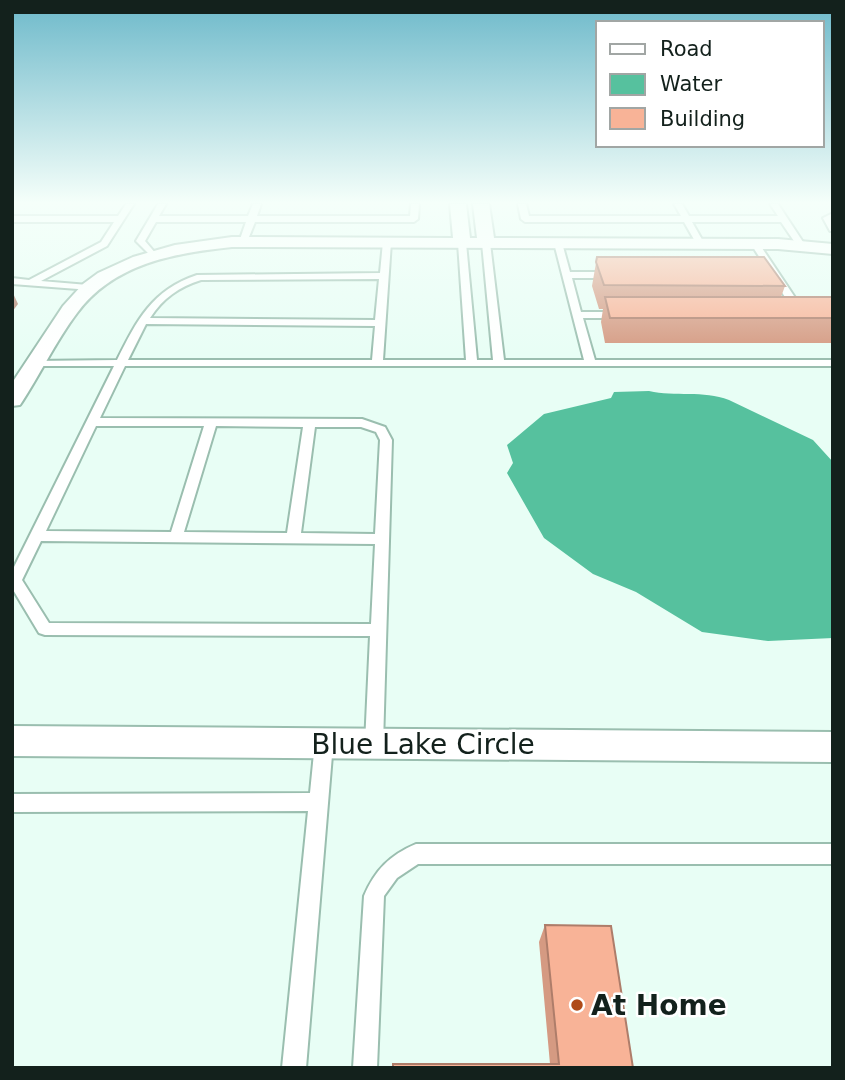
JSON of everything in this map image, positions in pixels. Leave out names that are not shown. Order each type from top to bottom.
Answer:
[{"type":"street","points":[[12,400],[88,288],[118,270],[152,255]]},
{"type":"street","name":"Blue Lake Circle","points":[[12,741],[833,747]]},
{"type":"lane","points":[[33,281],[84,254]]},
{"type":"lane","points":[[377,363],[386,254]]},
{"type":"lane","points":[[463,254],[472,363]]},
{"type":"lane","points":[[487,254],[499,363]]},
{"type":"lane","points":[[561,254],[590,363]]},
{"type":"lane","points":[[762,254],[797,308],[796,314],[785,316]]},
{"type":"lane","points":[[567,275],[622,275]]},
{"type":"lane","points":[[762,275],[776,275]]},
{"type":"lane","points":[[378,630],[45,629],[15,580],[121,363],[143,321],[165,291],[179,282],[200,277],[384,276]]},
{"type":"lane","points":[[12,281],[88,288]]},
{"type":"lane","points":[[467,303],[492,303]]},
{"type":"lane","points":[[578,315],[633,315]]},
{"type":"lane","points":[[143,321],[380,323]]},
{"type":"lane","points":[[37,363],[833,363]]},
{"type":"lane","points":[[92,422],[362,423],[381,430],[386,440],[374,744]]},
{"type":"lane","points":[[176,537],[211,422]]},
{"type":"lane","points":[[293,538],[310,423]]},
{"type":"lane","points":[[36,536],[382,539]]},
{"type":"lane","points":[[294,1068],[324,743]]},
{"type":"lane","points":[[12,803],[319,802]]},
{"type":"lane","points":[[365,1068],[374,896],[379,880],[393,866],[416,854],[833,854]]},
{"type":"water","points":[[649,391],[709,395],[729,400],[813,440],[833,462],[833,638],[768,641],[702,632],[636,592],[593,574],[544,538],[507,473],[513,463],[507,445],[544,414],[611,398],[614,392]]},
{"type":"building","points":[[597,257],[764,257],[785,286],[604,285],[596,262]]},
{"type":"building","points":[[605,297],[833,297],[833,318],[610,318]]},
{"type":"building","name":"At Home","points":[[545,925],[611,926],[633,1068],[393,1068],[393,1064],[559,1064]]},
{"type":"place","name":"At Home","points":[[577,1005]]}]
